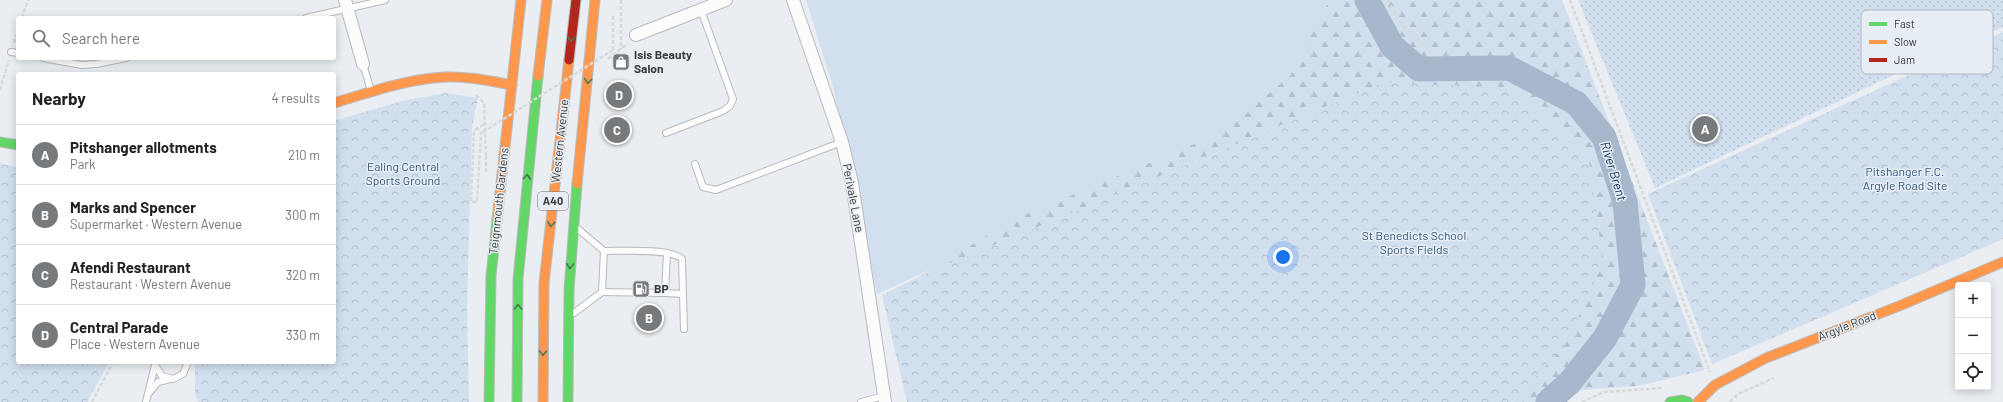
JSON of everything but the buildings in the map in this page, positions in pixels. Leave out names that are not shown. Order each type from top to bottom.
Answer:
[{"type":"main road","name":"Teignmouth Gardens","points":[[489,402],[491,276],[521,0]]},
{"type":"main road","name":"A40","points":[[517,402],[518,279],[529,155],[547,0]]},
{"type":"main road","name":"Western Avenue","points":[[543,402],[544,283],[576,0]]},
{"type":"main road","name":"A40","points":[[568,402],[568,318],[572,224],[589,71],[595,0]]},
{"type":"main road","points":[[336,102],[416,80],[436,78],[459,78],[512,85]]},
{"type":"main road","points":[[0,142],[16,145]]},
{"type":"main road","name":"Argyle Road","points":[[1698,402],[1715,385],[1766,358],[1899,306],[2003,262]]},
{"type":"main road","points":[[1670,402],[1682,400],[1688,402]]},
{"type":"street","points":[[636,35],[726,0]]},
{"type":"street","name":"Perivale Lane","points":[[793,0],[842,142],[852,183],[885,399]]},
{"type":"street","points":[[346,4],[363,64]]},
{"type":"lane","points":[[312,16],[346,4],[385,0]]},
{"type":"lane","points":[[666,133],[723,111],[730,106],[733,99],[701,10]]},
{"type":"lane","points":[[11,52],[16,53]]},
{"type":"lane","points":[[54,60],[82,65],[116,60]]},
{"type":"lane","points":[[363,64],[371,92]]},
{"type":"lane","points":[[695,164],[703,187],[716,190],[842,142]]},
{"type":"lane","points":[[572,224],[604,251],[668,253],[682,259],[684,329]]},
{"type":"lane","points":[[602,292],[604,251]]},
{"type":"lane","points":[[665,293],[668,253]]},
{"type":"lane","points":[[568,318],[602,292],[683,294]]},
{"type":"lane","points":[[155,364],[158,372],[162,376],[173,379]]},
{"type":"lane","points":[[146,399],[155,364]]},
{"type":"lane","points":[[146,399],[153,386],[158,382],[173,379],[183,374],[187,364]]},
{"type":"lane","points":[[861,402],[885,399]]},
{"type":"path","points":[[23,16],[28,0]]},
{"type":"path","points":[[621,0],[621,50]]},
{"type":"path","points":[[1388,0],[1403,26],[1432,53]]},
{"type":"path","points":[[1570,0],[1712,376]]},
{"type":"path","points":[[486,123],[474,131],[471,202],[477,202],[480,133],[613,50],[613,7]]},
{"type":"path","points":[[470,92],[481,98],[484,103],[486,123],[486,157]]},
{"type":"path","points":[[484,103],[486,99]]},
{"type":"path","points":[[92,402],[112,364]]},
{"type":"path","points":[[1730,402],[1743,392],[1774,378]]},
{"type":"path","points":[[1583,402],[1604,392],[1664,387]]},
{"type":"path","points":[[1742,388],[1743,392]]},
{"type":"green space","points":[[806,0],[1380,0],[1328,89],[877,294],[833,87]]},
{"type":"green space","points":[[1332,0],[1562,0],[1705,370],[1637,386],[1581,390],[1566,402],[1512,402],[1566,344],[1385,82],[920,276],[1015,219],[1221,133],[1291,75],[1328,3]]},
{"type":"green space","points":[[1578,0],[2003,0],[2003,27],[1993,31],[1993,10],[1861,10],[1861,74],[1896,74],[1655,188]]},
{"type":"green space","name":"Pitshanger F.C. Argyle Road Site","points":[[2003,32],[2003,239],[1712,364],[1648,194],[1911,74],[1993,74],[1993,37]]},
{"type":"green space","name":"St Benedicts School Sports Fields","points":[[1385,82],[1513,88],[1589,160],[1603,263],[1566,344],[1512,402],[907,402],[882,295],[920,276]]},
{"type":"green space","name":"Ealing Central Sports Ground","points":[[446,93],[478,98],[472,127],[467,307],[469,402],[198,402],[195,394],[195,364],[336,364],[336,120],[402,101]]},
{"type":"green space","points":[[0,163],[16,167],[16,364],[108,364],[87,402],[0,402]]},
{"type":"waterway","name":"River Brent","points":[[1367,0],[1392,46],[1419,69],[1509,68],[1576,103],[1604,137],[1625,202],[1633,285],[1605,338],[1570,382],[1548,402]]},
{"type":"traffic: fast","points":[[517,402],[518,279],[538,76]]},
{"type":"traffic: fast","points":[[0,142],[16,145]]},
{"type":"traffic: fast","points":[[568,402],[569,290],[577,184]]},
{"type":"traffic: fast","points":[[489,402],[491,276],[497,220]]},
{"type":"traffic: fast","points":[[1670,402],[1682,400],[1688,402]]},
{"type":"traffic: slow","points":[[497,220],[521,0]]},
{"type":"traffic: slow","points":[[538,76],[547,0]]},
{"type":"traffic: slow","points":[[577,184],[595,0]]},
{"type":"traffic: slow","points":[[543,402],[544,283],[569,60]]},
{"type":"traffic: slow","points":[[336,102],[389,87],[431,78],[462,77],[512,85]]},
{"type":"traffic: slow","points":[[1698,402],[1715,385],[1766,358],[1899,306],[2003,262]]},
{"type":"traffic: jam","points":[[569,60],[576,0]]},
{"type":"place","name":"Isis Beauty Salon","points":[[621,62]]},
{"type":"place","name":"Central Parade","points":[[619,95]]},
{"type":"place","name":"Pitshanger allotments","points":[[1705,129]]},
{"type":"place","name":"Afendi Restaurant","points":[[617,130]]},
{"type":"place","name":"BP","points":[[641,289]]},
{"type":"place","name":"Marks and Spencer","points":[[649,318]]}]
